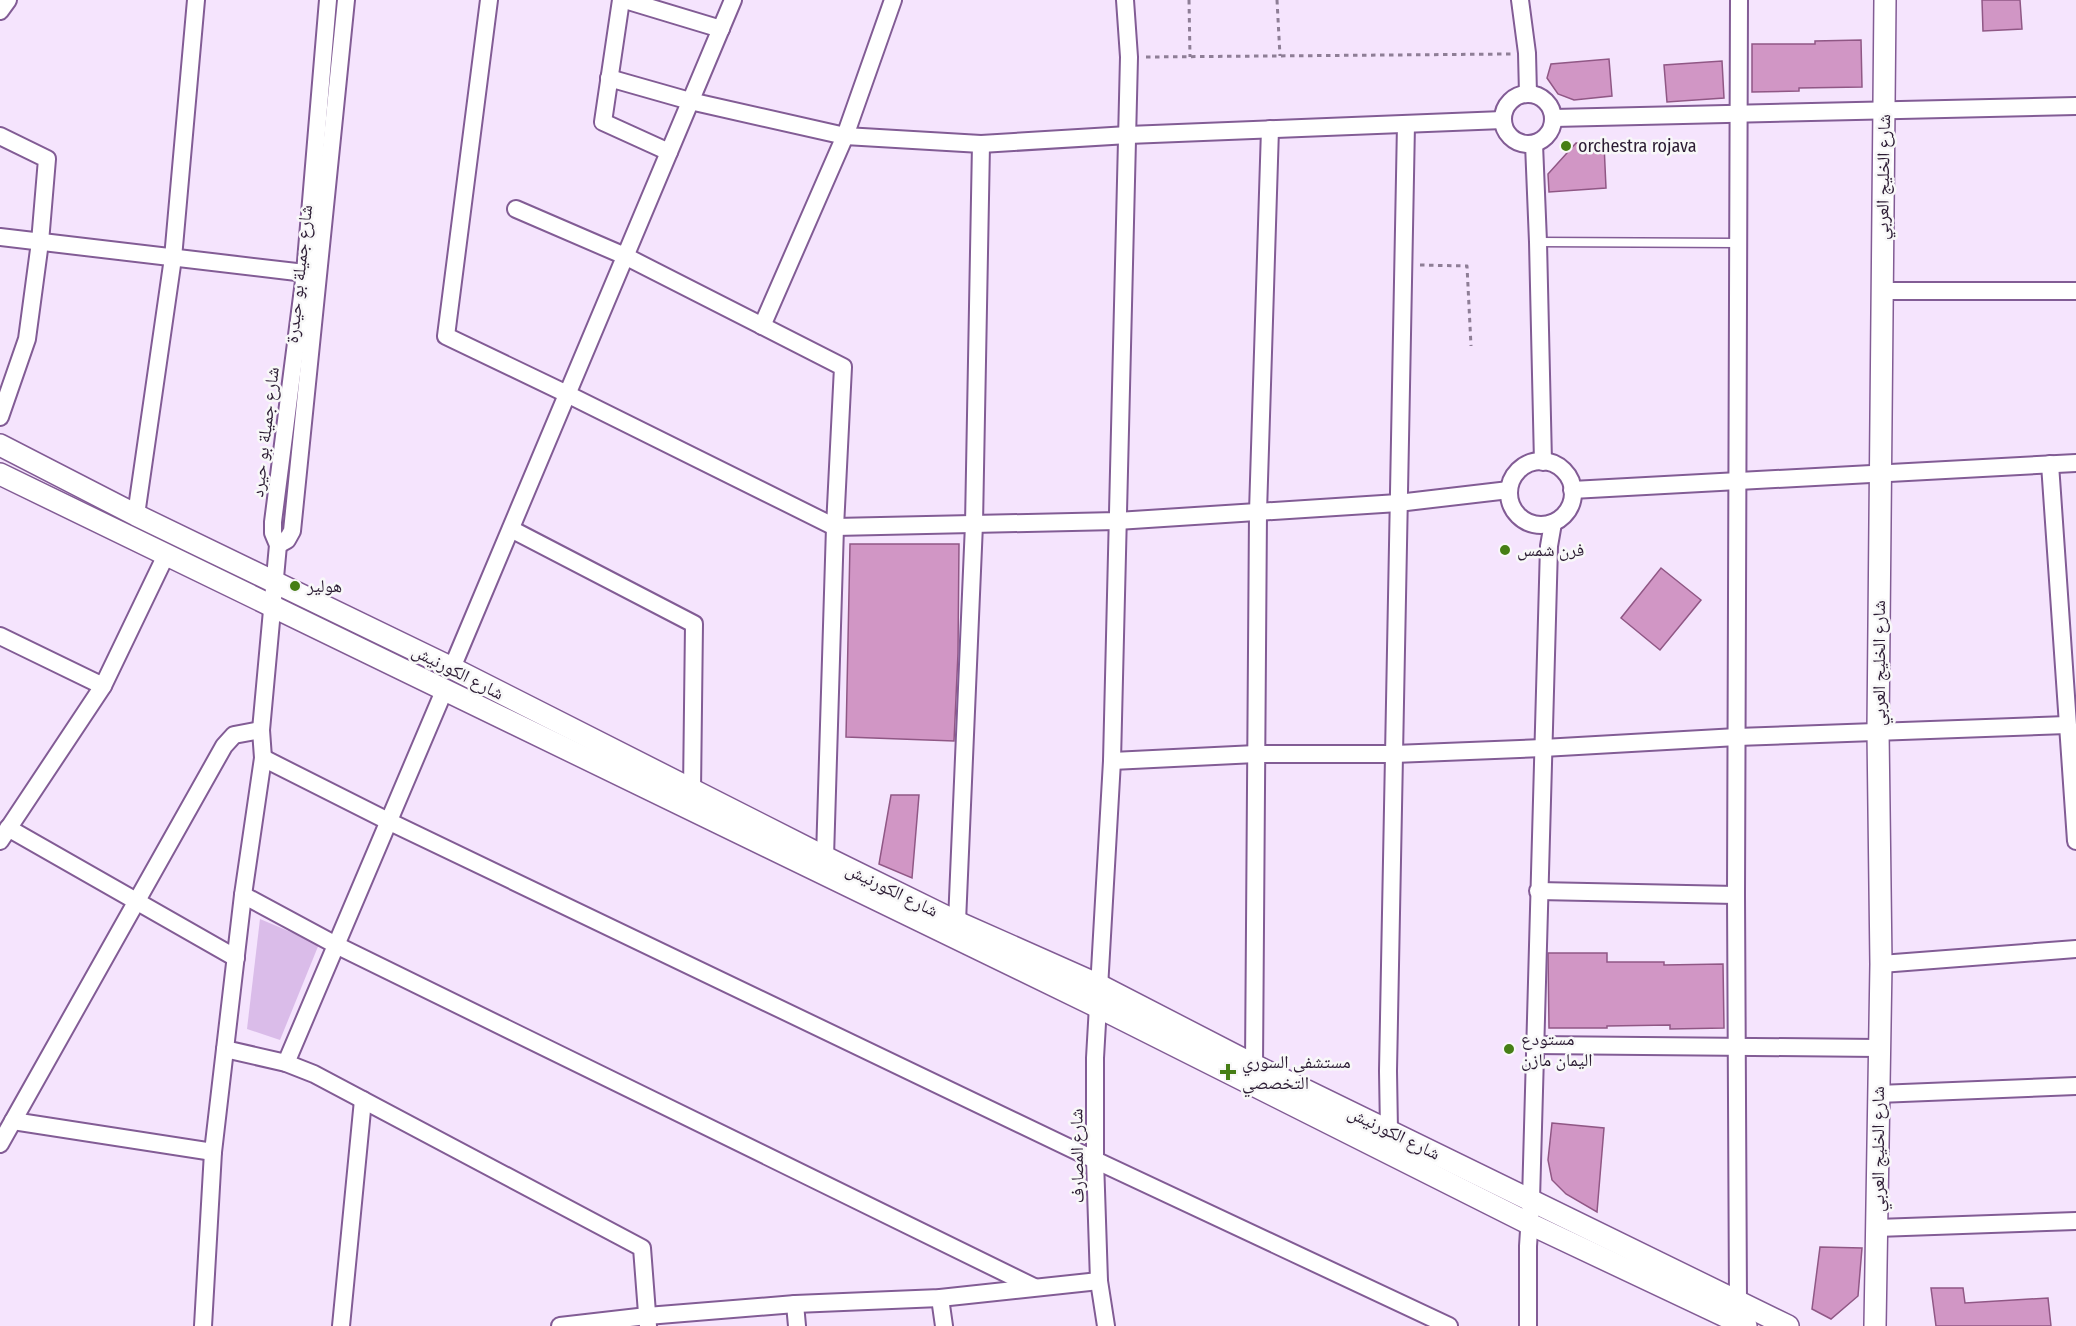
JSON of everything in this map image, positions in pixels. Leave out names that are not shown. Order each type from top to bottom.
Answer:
[{"type":"street","points":[[0,11],[8,0]]},
{"type":"street","points":[[136,516],[172,258],[196,0]]},
{"type":"street","name":"شارع جميلة بو حيرد","points":[[203,1326],[213,1152],[243,895],[263,758],[261,730],[278,545],[273,533],[273,522],[305,273],[328,0]]},
{"type":"street","name":"شارع جميلة بو حيدرة","points":[[278,545],[287,540],[292,531],[346,0]]},
{"type":"street","points":[[489,0],[446,336],[835,527],[1117,520],[1398,503],[1509,490]]},
{"type":"street","points":[[669,152],[603,122],[623,0],[720,29]]},
{"type":"street","points":[[452,668],[733,0]]},
{"type":"street","points":[[762,326],[844,136],[893,0]]},
{"type":"street","name":"شارع المصارف","points":[[1106,1326],[1099,1281],[1095,1160],[1095,1058],[1112,761],[1128,135],[1129,57],[1125,0]]},
{"type":"street","points":[[1520,0],[1527,53],[1527,94]]},
{"type":"street","points":[[1738,1303],[1736,896],[1739,0]]},
{"type":"street","name":"شارع الخليج العربي","points":[[1875,1326],[1881,964],[1878,731],[1885,0]]},
{"type":"street","points":[[609,78],[690,101],[844,136],[981,144],[1128,135],[1503,120]]},
{"type":"street","points":[[1527,94],[1539,96],[1545,100],[1554,118],[1547,136],[1533,144],[1526,144],[1511,137],[1506,131],[1503,120],[1505,108],[1509,102],[1527,94]]},
{"type":"street","points":[[1554,118],[2076,106]]},
{"type":"street","points":[[1389,1131],[1388,1071],[1406,123]]},
{"type":"street","points":[[1254,1065],[1258,512],[1270,129]]},
{"type":"street","points":[[0,136],[47,159],[40,242],[27,339],[0,417]]},
{"type":"street","points":[[957,922],[974,524],[981,144]]},
{"type":"street","points":[[1533,144],[1538,242],[1543,462]]},
{"type":"street","points":[[516,209],[625,256],[843,367],[835,527],[825,858]]},
{"type":"street","points":[[0,237],[305,273]]},
{"type":"street","points":[[1882,291],[2076,291]]},
{"type":"street","name":"شارع الكورنيش","points":[[0,445],[136,516],[452,668],[825,858],[957,922],[1099,985],[1254,1065],[1788,1326]]},
{"type":"street","points":[[1543,462],[1560,468],[1567,475],[1572,490],[1571,502],[1567,511],[1552,523],[1542,525],[1531,524],[1514,511],[1509,490],[1512,481],[1524,466],[1543,462]]},
{"type":"street","points":[[1572,490],[2076,463]]},
{"type":"street","points":[[2049,464],[2069,635],[2067,725],[2074,788],[2076,842]]},
{"type":"street","name":"شارع الكورنيش","points":[[0,474],[1098,1007],[1530,1224],[1746,1326]]},
{"type":"street","points":[[1528,1326],[1528,1246],[1538,891],[1549,546],[1552,523]]},
{"type":"street","points":[[511,529],[694,624],[692,791]]},
{"type":"street","points":[[166,555],[103,686],[4,835],[137,901],[236,958]]},
{"type":"street","points":[[0,636],[103,686]]},
{"type":"street","points":[[286,1063],[444,691]]},
{"type":"street","points":[[1112,761],[1256,754],[1394,754],[1737,737],[2067,725]]},
{"type":"street","points":[[0,1144],[225,746],[234,735],[261,730]]},
{"type":"street","points":[[263,758],[388,821],[1095,1160],[1449,1326]]},
{"type":"street","points":[[1538,891],[1736,896]]},
{"type":"street","points":[[243,895],[336,945],[1034,1287]]},
{"type":"street","points":[[1881,964],[2076,949]]},
{"type":"street","points":[[1534,1045],[1879,1048]]},
{"type":"street","points":[[225,1049],[286,1063],[314,1074],[642,1248],[647,1321]]},
{"type":"street","points":[[1878,1094],[2076,1086]]},
{"type":"street","points":[[341,1326],[363,1100]]},
{"type":"street","points":[[13,1122],[213,1152]]},
{"type":"street","points":[[1877,1228],[2076,1221]]},
{"type":"street","points":[[560,1326],[647,1321],[795,1304],[940,1298],[1099,1281]]},
{"type":"street","points":[[940,1298],[944,1326]]},
{"type":"street","points":[[795,1304],[797,1326]]},
{"type":"lane","points":[[1538,242],[1738,243]]},
{"type":"path","points":[[1189,0],[1190,57]]},
{"type":"path","points":[[1277,0],[1280,56]]},
{"type":"path","points":[[1129,57],[1527,53]]},
{"type":"path","points":[[1403,265],[1467,266],[1471,346]]},
{"type":"shaded area","points":[[260,919],[319,944],[280,1040],[247,1029]]},
{"type":"building","points":[[1982,0],[2020,0],[2022,29],[1983,31]]},
{"type":"building","points":[[1861,40],[1862,87],[1799,88],[1799,91],[1752,92],[1752,44],[1815,44],[1815,41]]},
{"type":"building","points":[[1609,59],[1612,96],[1574,100],[1558,94],[1547,78],[1551,64]]},
{"type":"building","points":[[1722,61],[1724,98],[1667,102],[1664,65]]},
{"type":"building","points":[[1576,143],[1604,144],[1606,188],[1549,192],[1548,174]]},
{"type":"building","points":[[850,544],[959,544],[954,741],[846,737]]},
{"type":"building","points":[[1661,568],[1701,600],[1660,650],[1621,618]]},
{"type":"building","points":[[891,795],[919,795],[912,878],[879,864]]},
{"type":"building","points":[[1548,953],[1607,953],[1607,962],[1664,962],[1664,965],[1723,964],[1724,1028],[1670,1029],[1670,1025],[1549,1028]]},
{"type":"building","points":[[1552,1123],[1604,1128],[1597,1212],[1566,1194],[1552,1180],[1548,1160]]},
{"type":"building","points":[[1820,1247],[1862,1248],[1858,1296],[1831,1319],[1812,1309]]},
{"type":"building","points":[[1931,1288],[1963,1288],[1965,1303],[2048,1298],[2051,1326],[1936,1326]]},
{"type":"place","name":"orchestra rojava","points":[[1566,146]]},
{"type":"place","name":"فرن شمس","points":[[1505,550]]},
{"type":"place","name":"هولير","points":[[295,586]]},
{"type":"place","name":"مستودع اليمان مازن","points":[[1509,1049]]},
{"type":"place","name":"مستشفى السوري التخصصي","points":[[1228,1072]]}]
